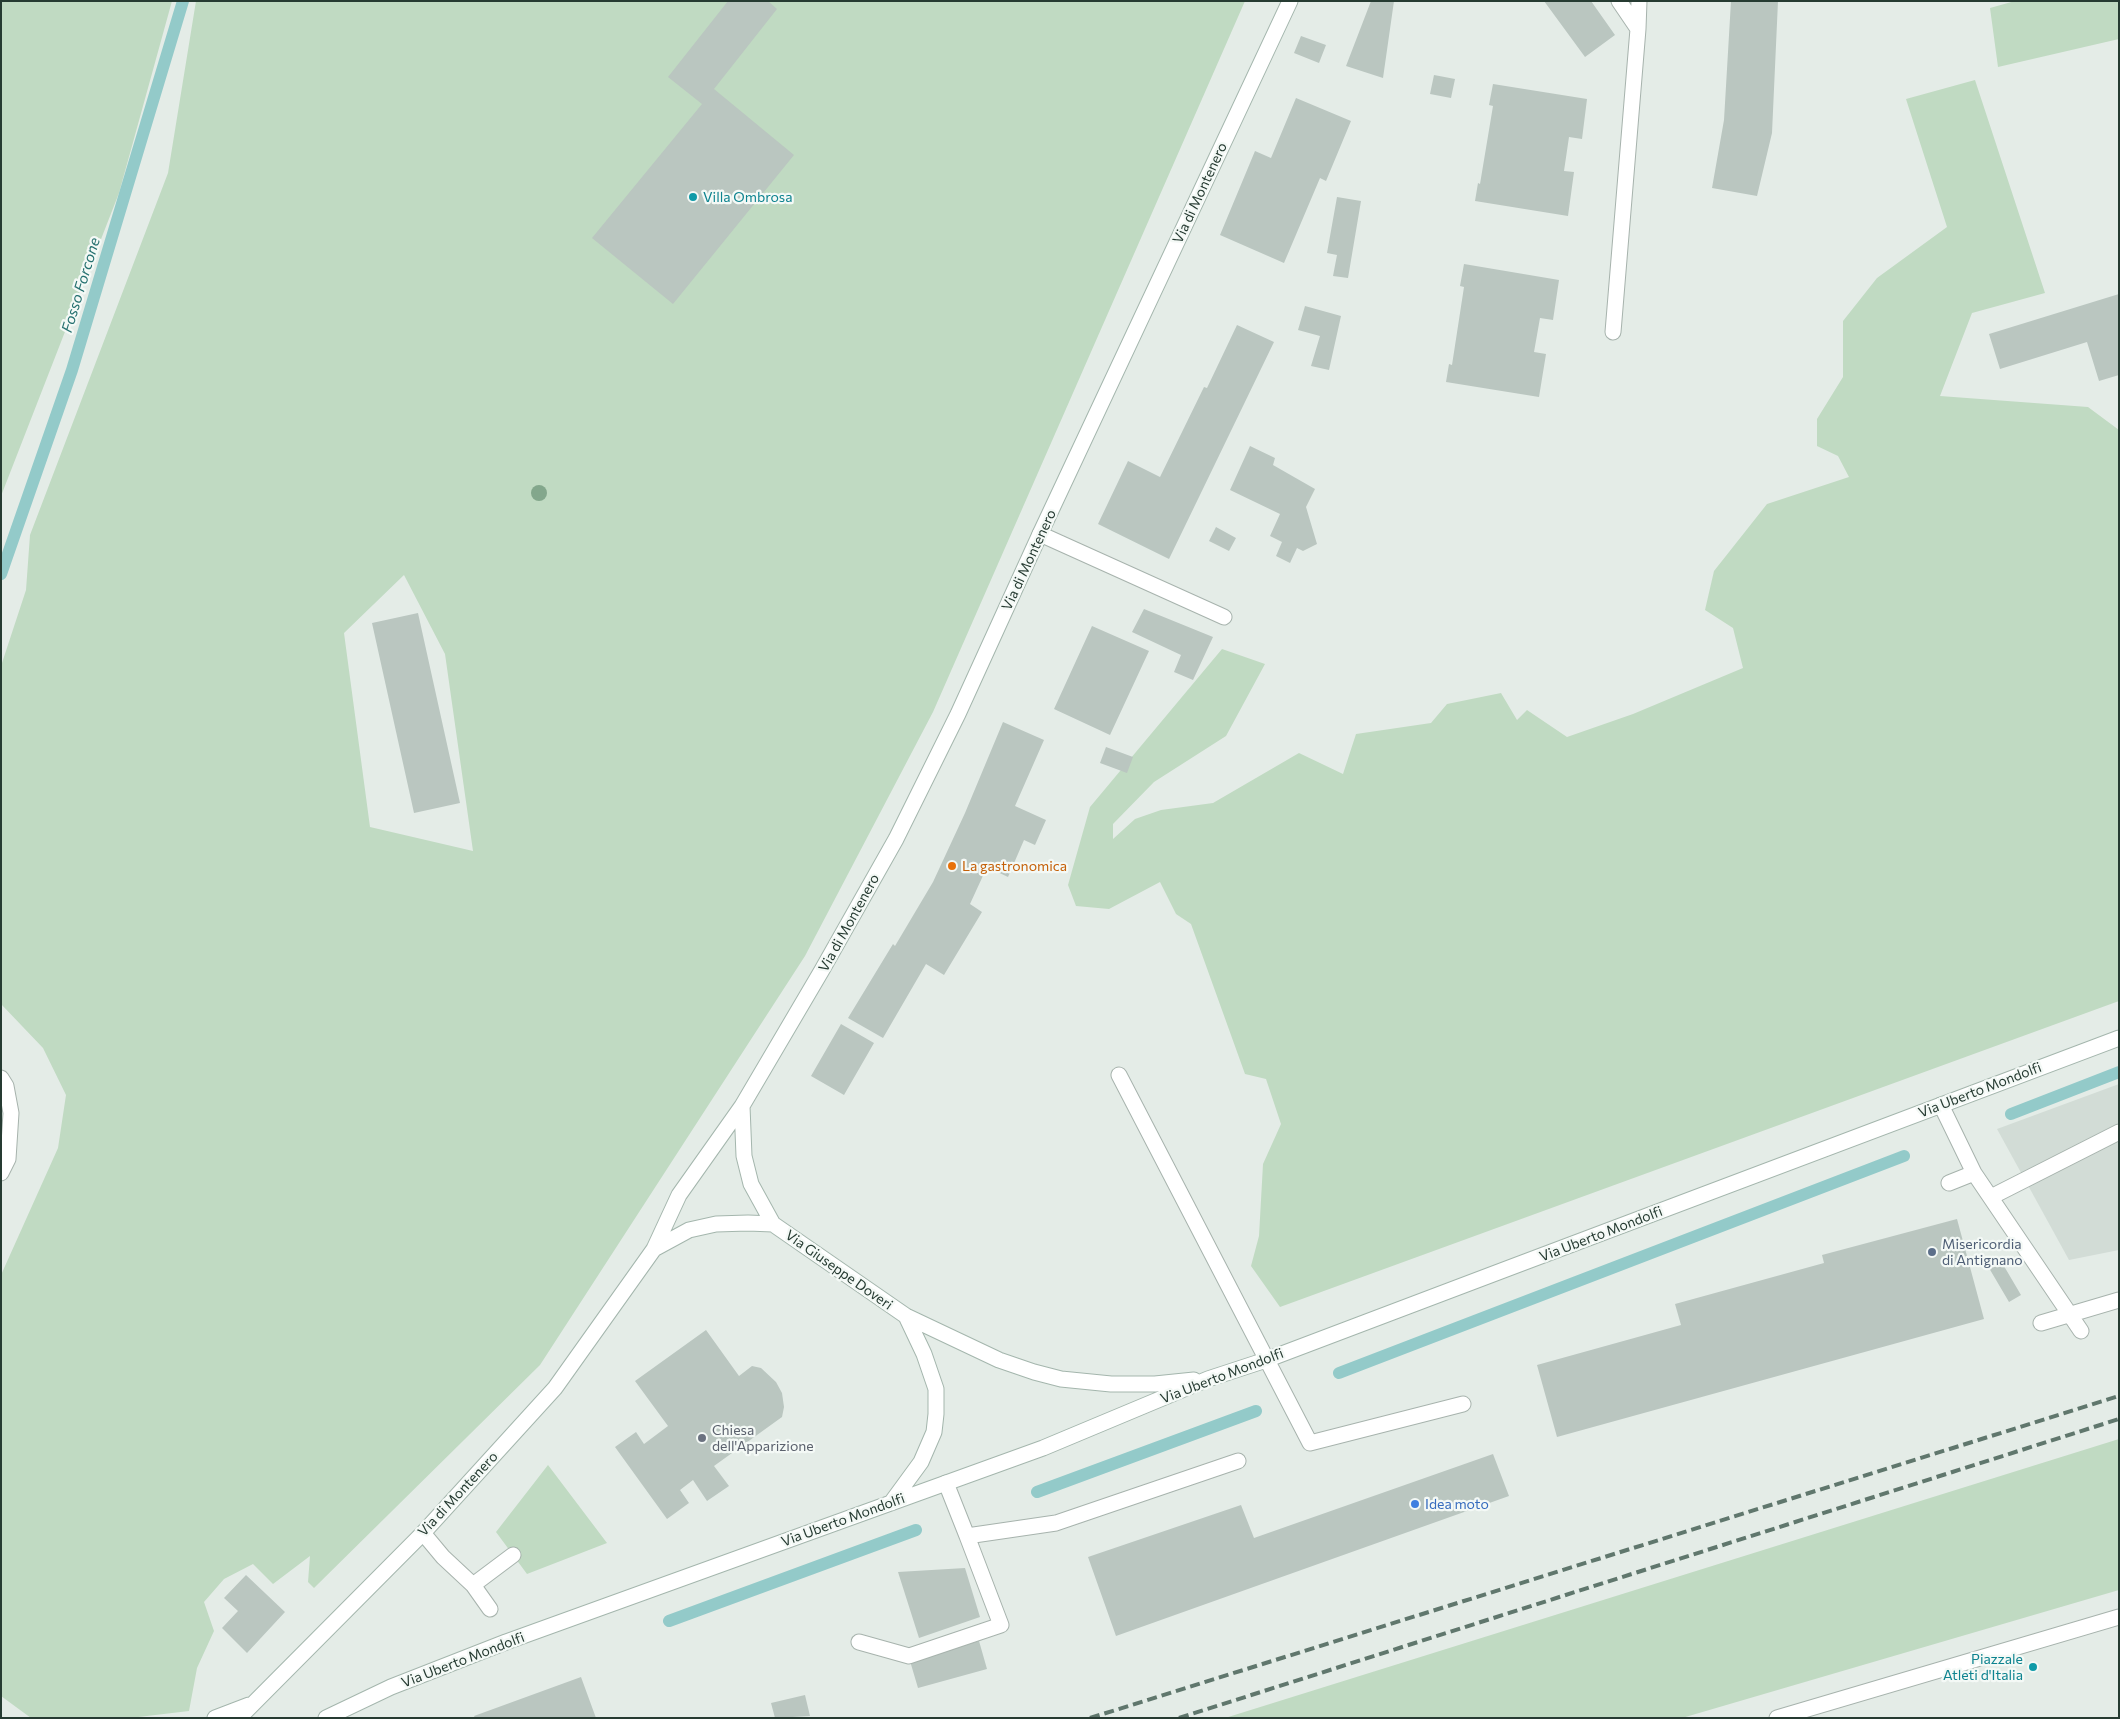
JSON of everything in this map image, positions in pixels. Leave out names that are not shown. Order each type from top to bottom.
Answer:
[{"type":"main road","name":"Via di Montenero","points":[[239,1718],[423,1533],[555,1388],[654,1249],[679,1194],[742,1106],[896,839],[958,714],[1040,534],[1290,1]]},
{"type":"main road","points":[[1619,1],[1638,29]]},
{"type":"main road","points":[[1613,332],[1638,29],[1638,1]]},
{"type":"main road","points":[[1040,534],[1224,617]]},
{"type":"main road","name":"Via Uberto Mondolfi","points":[[326,1718],[391,1687],[506,1642],[1043,1448],[1208,1379],[1266,1360],[2119,1038]]},
{"type":"main road","points":[[1119,1075],[1310,1443],[1463,1404]]},
{"type":"main road","points":[[1,1078],[6,1086],[11,1113],[11,1141],[8,1160],[1,1173]]},
{"type":"main road","points":[[1941,1105],[1974,1172],[2081,1331]]},
{"type":"main road","points":[[742,1106],[744,1156],[751,1184],[773,1224]]},
{"type":"main road","points":[[1991,1197],[2119,1132]]},
{"type":"main road","points":[[1948,1183],[1974,1172]]},
{"type":"main road","name":"Via di Montenero","points":[[654,1249],[689,1230],[716,1224],[773,1224]]},
{"type":"main road","name":"Via Giuseppe Doveri","points":[[773,1224],[906,1316],[999,1360],[1061,1379],[1111,1384],[1154,1384],[1208,1379]]},
{"type":"main road","points":[[2041,1323],[2119,1300]]},
{"type":"main road","name":"Via Giuseppe Doveri","points":[[891,1503],[921,1462],[934,1432],[936,1414],[936,1389],[924,1354],[906,1316]]},
{"type":"main road","points":[[968,1536],[1056,1523],[1238,1461]]},
{"type":"main road","points":[[859,1642],[909,1656],[1001,1625],[946,1483]]},
{"type":"main road","points":[[423,1533],[473,1585],[490,1609]]},
{"type":"main road","points":[[473,1585],[513,1554]]},
{"type":"main road","points":[[1777,1718],[2119,1617]]},
{"type":"main road","points":[[215,1718],[257,1701]]},
{"type":"shaded area","points":[[2119,1084],[2119,1250],[2069,1260],[1997,1129]]},
{"type":"green space","points":[[1,1],[172,1],[119,193],[1,496]]},
{"type":"green space","points":[[196,1],[1245,1],[933,712],[805,956],[540,1365],[314,1588],[308,1582],[310,1556],[273,1584],[253,1564],[224,1579],[204,1602],[214,1631],[197,1668],[189,1711],[130,1718],[31,1718],[1,1696],[1,1275],[58,1148],[66,1095],[43,1048],[1,1004],[1,666],[26,590],[30,535],[168,173]],"holes":[[[404,575],[445,654],[473,851],[370,827],[344,633]]]},
{"type":"green space","points":[[2015,1],[2119,1],[2119,39],[1998,67],[1990,8]]},
{"type":"green space","points":[[1975,80],[2045,293],[1972,313],[1940,396],[2088,407],[2119,430],[2119,1001],[1280,1307],[1251,1266],[1259,1236],[1263,1164],[1281,1124],[1266,1079],[1245,1074],[1191,924],[1176,914],[1160,882],[1109,909],[1076,906],[1068,885],[1090,807],[1222,649],[1265,664],[1226,736],[1154,782],[1113,824],[1113,839],[1135,819],[1161,810],[1213,803],[1299,753],[1343,774],[1356,734],[1431,723],[1447,704],[1501,693],[1517,720],[1527,710],[1567,737],[1633,714],[1743,668],[1733,628],[1705,610],[1714,571],[1767,504],[1849,477],[1838,456],[1817,446],[1817,419],[1843,377],[1843,321],[1877,278],[1947,227],[1906,99]]},
{"type":"green space","points":[[2119,1439],[2119,1590],[1682,1718],[1225,1718]]},
{"type":"green space","points":[[548,1465],[607,1543],[527,1574],[496,1532]]},
{"type":"building","name":"Villa Ombrosa","points":[[728,1],[768,1],[777,9],[714,89],[794,155],[673,304],[592,238],[702,104],[668,77]]},
{"type":"building","points":[[1371,1],[1394,1],[1383,78],[1346,66]]},
{"type":"building","points":[[1544,1],[1591,1],[1615,35],[1585,57]]},
{"type":"building","points":[[1731,1],[1778,1],[1772,133],[1757,196],[1712,188],[1724,120]]},
{"type":"building","points":[[1301,36],[1326,45],[1319,63],[1294,53]]},
{"type":"building","points":[[1434,75],[1455,79],[1451,98],[1430,94]]},
{"type":"building","points":[[1493,84],[1587,99],[1582,139],[1569,137],[1564,171],[1574,172],[1568,216],[1475,201],[1478,183],[1480,184],[1493,106],[1489,105]]},
{"type":"building","points":[[1296,98],[1351,121],[1326,181],[1320,178],[1284,263],[1220,235],[1255,151],[1271,158]]},
{"type":"building","points":[[1337,197],[1361,201],[1348,278],[1333,276],[1337,255],[1327,253]]},
{"type":"building","points":[[1464,264],[1559,280],[1553,320],[1540,318],[1534,352],[1546,354],[1539,397],[1446,382],[1449,364],[1452,365],[1464,287],[1460,286]]},
{"type":"building","points":[[2119,294],[2119,375],[2099,381],[2087,342],[2000,369],[1989,334]]},
{"type":"building","points":[[1305,306],[1341,316],[1329,370],[1311,366],[1320,336],[1298,330]]},
{"type":"building","points":[[1237,325],[1274,342],[1169,559],[1098,524],[1128,461],[1160,477],[1204,387],[1207,388]]},
{"type":"building","points":[[1250,446],[1275,458],[1273,465],[1315,489],[1306,507],[1317,544],[1303,551],[1297,548],[1290,563],[1276,556],[1282,542],[1270,536],[1280,514],[1230,490]]},
{"type":"building","points":[[1216,527],[1236,538],[1229,551],[1209,541]]},
{"type":"building","points":[[1144,609],[1213,637],[1193,680],[1174,672],[1181,655],[1132,632]]},
{"type":"building","points":[[418,613],[460,803],[414,813],[372,623]]},
{"type":"building","points":[[1092,626],[1149,651],[1110,735],[1054,709]]},
{"type":"building","points":[[1003,722],[1044,740],[1015,806],[1046,820],[1035,845],[1024,840],[1008,877],[987,867],[970,904],[982,912],[944,975],[926,964],[883,1038],[848,1018],[893,944],[895,946],[933,882],[965,813]]},
{"type":"building","points":[[1106,747],[1133,757],[1127,773],[1100,763]]},
{"type":"building","points":[[841,1024],[874,1043],[844,1095],[811,1076]]},
{"type":"building","points":[[1957,1219],[1984,1319],[1557,1437],[1537,1365],[1681,1325],[1675,1304],[1824,1263],[1822,1255]]},
{"type":"building","points":[[2001,1261],[2021,1295],[2009,1302],[1989,1268]]},
{"type":"building","name":"Chiesa dell'Apparizione","points":[[706,1330],[739,1376],[752,1366],[761,1368],[776,1382],[782,1393],[784,1407],[782,1417],[714,1466],[729,1486],[707,1501],[693,1480],[680,1490],[689,1503],[667,1519],[615,1447],[636,1432],[644,1444],[668,1426],[635,1381]]},
{"type":"building","points":[[1493,1454],[1509,1496],[1116,1636],[1088,1557],[1241,1505],[1254,1538]]},
{"type":"building","points":[[965,1568],[980,1617],[919,1638],[898,1572]]},
{"type":"building","points":[[246,1575],[285,1612],[247,1653],[222,1628],[238,1611],[224,1598]]},
{"type":"building","points":[[979,1641],[987,1669],[918,1688],[910,1661]]},
{"type":"building","points":[[581,1677],[596,1718],[475,1718],[474,1716]]},
{"type":"building","points":[[805,1695],[810,1716],[775,1718],[771,1703]]},
{"type":"waterway","name":"Fosso Forcone","points":[[1,574],[72,370],[183,1]]},
{"type":"waterway","points":[[2011,1114],[2119,1072]]},
{"type":"waterway","points":[[1339,1373],[1904,1156]]},
{"type":"waterway","points":[[1037,1492],[1256,1411]]},
{"type":"waterway","points":[[669,1621],[916,1530]]},
{"type":"railway","points":[[1090,1718],[2119,1396]]},
{"type":"railway","points":[[1179,1718],[2119,1419]]},
{"type":"place","name":"Villa Ombrosa","points":[[693,197]]},
{"type":"place","name":"La gastronomica","points":[[952,866]]},
{"type":"place","name":"Misericordia di Antignano","points":[[1932,1252]]},
{"type":"place","name":"Chiesa dell'Apparizione","points":[[702,1438]]},
{"type":"place","name":"Idea moto","points":[[1415,1504]]},
{"type":"place","name":"Piazzale Atleti d'Italia","points":[[2033,1667]]}]
